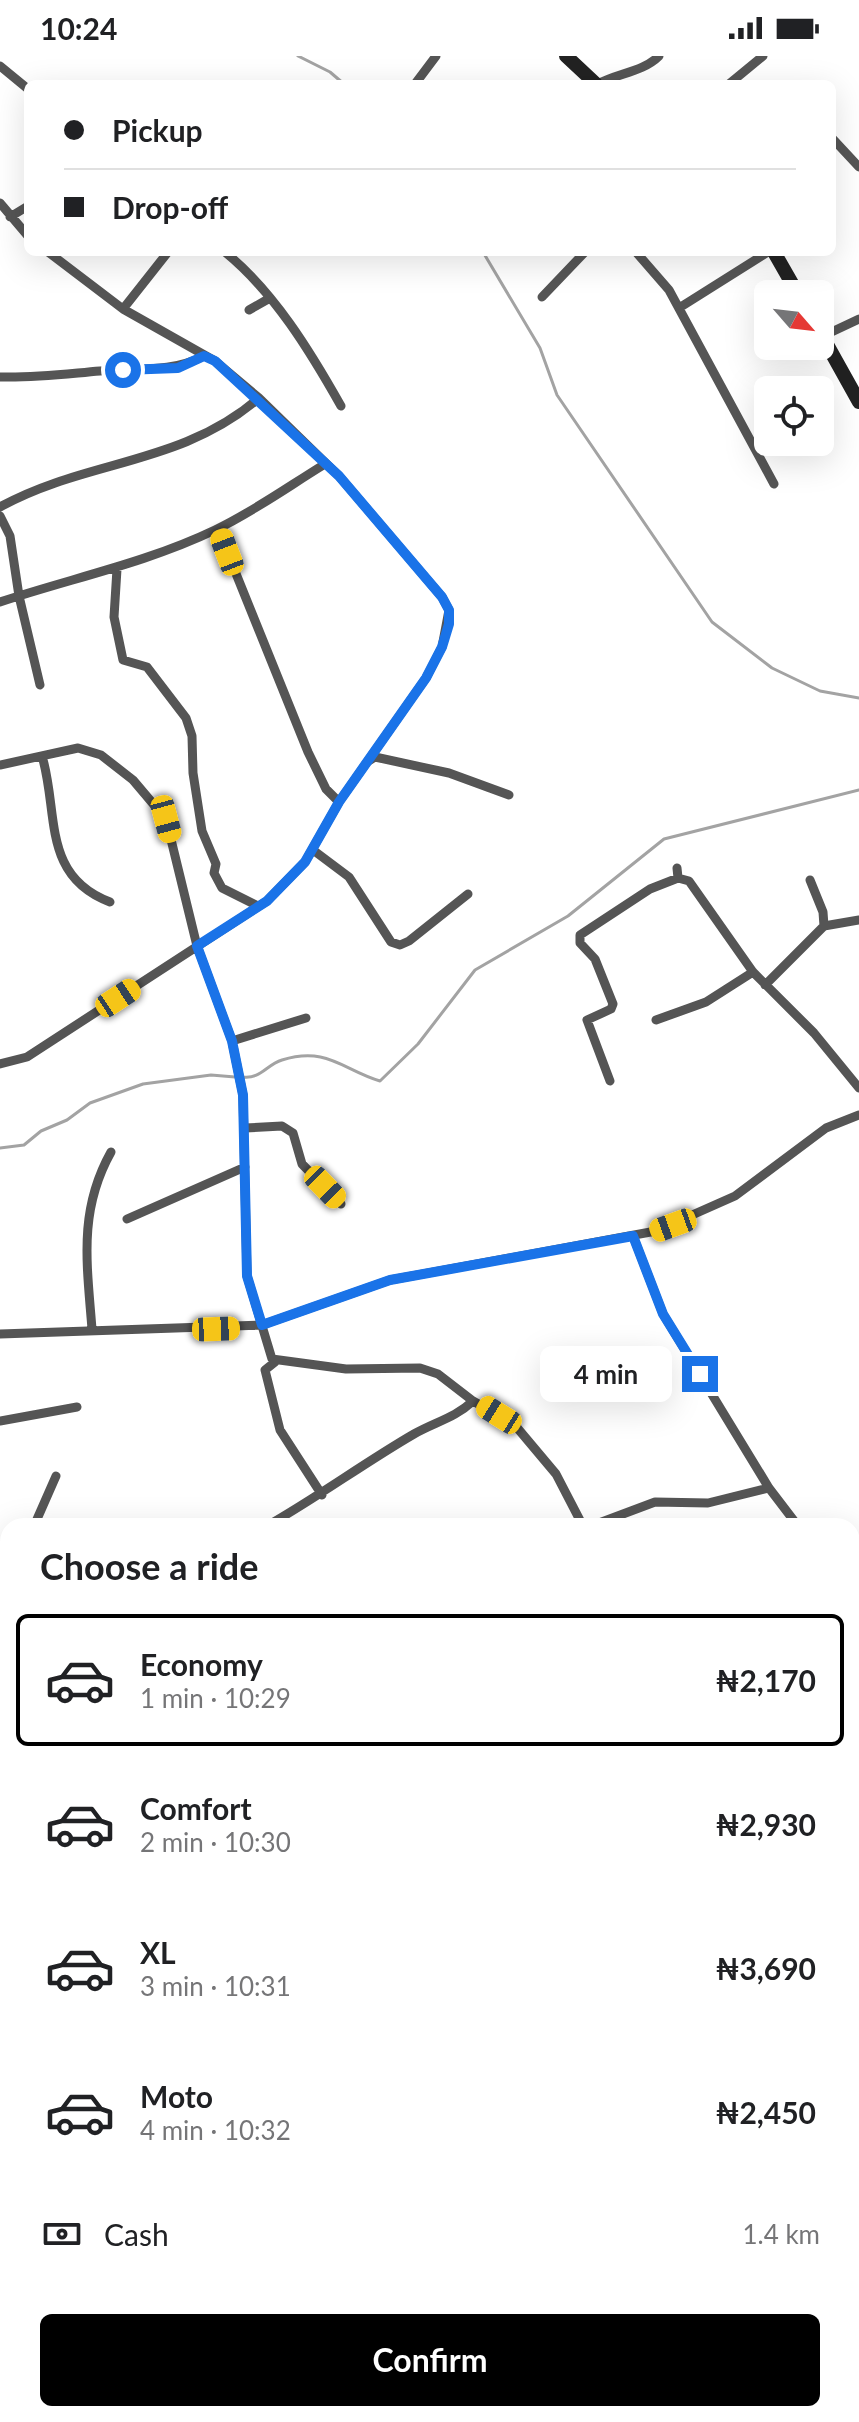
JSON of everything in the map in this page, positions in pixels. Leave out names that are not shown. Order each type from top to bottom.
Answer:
[{"type":"street","points":[[418,80],[436,56]]},
{"type":"street","points":[[566,56],[588,80]]},
{"type":"street","points":[[596,80],[648,67],[659,56]]},
{"type":"street","points":[[734,80],[763,56]]},
{"type":"street","points":[[0,66],[24,86]]},
{"type":"street","points":[[836,142],[859,166]]},
{"type":"street","points":[[0,203],[24,232]]},
{"type":"street","points":[[10,217],[24,208]]},
{"type":"street","points":[[0,1064],[27,1057],[258,906],[298,870],[364,764],[426,678],[442,647],[449,610],[442,597],[378,520],[259,398],[204,356],[123,309],[53,256]]},
{"type":"street","points":[[123,309],[165,256]]},
{"type":"street","points":[[230,256],[270,298],[320,368],[341,406]]},
{"type":"street","points":[[542,297],[581,256]]},
{"type":"street","points":[[639,256],[669,290],[774,484]]},
{"type":"street","points":[[679,308],[762,256]]},
{"type":"street","points":[[776,256],[790,280]]},
{"type":"street","points":[[249,310],[270,298]]},
{"type":"street","points":[[834,329],[859,319]]},
{"type":"street","points":[[0,377],[50,378],[101,371],[178,368],[204,356]]},
{"type":"street","points":[[834,357],[859,402]]},
{"type":"street","points":[[0,507],[36,488],[170,449],[222,427],[259,398]]},
{"type":"street","points":[[0,602],[117,569],[218,529],[325,464]]},
{"type":"street","points":[[0,516],[10,536],[19,596],[40,685]]},
{"type":"street","points":[[218,529],[308,752],[326,789],[339,802]]},
{"type":"street","points":[[117,569],[114,617],[123,660],[147,667],[186,718],[192,736],[200,820],[216,864],[214,873],[222,888],[258,906]]},
{"type":"street","points":[[0,765],[78,748],[91,750],[133,780],[157,804],[166,819],[197,946],[232,1041],[237,1065],[245,1128],[247,1276],[275,1362]]},
{"type":"street","points":[[42,756],[50,782],[52,831],[63,860],[76,883],[110,902]]},
{"type":"street","points":[[364,764],[375,757],[397,759],[509,795]]},
{"type":"street","points":[[313,850],[349,877],[391,942],[400,945],[468,894]]},
{"type":"street","points":[[610,1081],[587,1020],[611,1009],[613,1004],[595,959],[580,943],[580,935],[677,873],[689,881],[753,972],[814,1033],[859,1088]]},
{"type":"street","points":[[810,880],[823,912],[824,926]]},
{"type":"street","points":[[765,985],[824,926],[859,920]]},
{"type":"street","points":[[656,1020],[706,1002],[753,972]]},
{"type":"street","points":[[232,1041],[306,1018]]},
{"type":"street","points":[[0,1334],[92,1329],[216,1329],[262,1325],[390,1280],[633,1236],[689,1219],[735,1196],[826,1128],[859,1115]]},
{"type":"street","points":[[245,1128],[282,1126],[293,1133],[302,1164],[341,1204]]},
{"type":"street","points":[[92,1329],[86,1244],[91,1194],[111,1152]]},
{"type":"street","points":[[127,1219],[245,1167]]},
{"type":"street","points":[[633,1236],[663,1314],[769,1488],[792,1518]]},
{"type":"street","points":[[322,1495],[280,1430],[265,1370],[275,1362],[346,1369],[420,1368],[448,1380],[473,1401],[514,1424],[556,1474],[579,1518]]},
{"type":"street","points":[[281,1518],[322,1495],[417,1432],[453,1417],[473,1401]]},
{"type":"street","points":[[0,1421],[77,1407]]},
{"type":"street","points":[[38,1518],[56,1476]]},
{"type":"street","points":[[612,1518],[655,1502],[708,1503],[769,1488]]},
{"type":"waterway","points":[[298,56],[339,80]]},
{"type":"waterway","points":[[485,256],[540,348],[557,395],[712,622],[772,668],[820,691],[859,698]]},
{"type":"waterway","points":[[243,1077],[259,1074],[282,1060],[311,1056],[334,1061],[380,1081],[418,1044],[475,970],[568,916],[664,839],[859,790]]},
{"type":"waterway","points":[[0,1148],[24,1145],[41,1131],[67,1120],[90,1103],[143,1084],[211,1075],[235,1077]]},
{"type":"route","points":[[123,370],[184,367],[204,356],[215,361],[259,398],[339,476],[442,597],[449,610],[449,624],[442,647],[426,678],[339,802],[305,862],[267,901],[197,946],[232,1041],[243,1095],[247,1276],[262,1325],[323,1300],[390,1280],[633,1236],[663,1314],[700,1374]]}]
